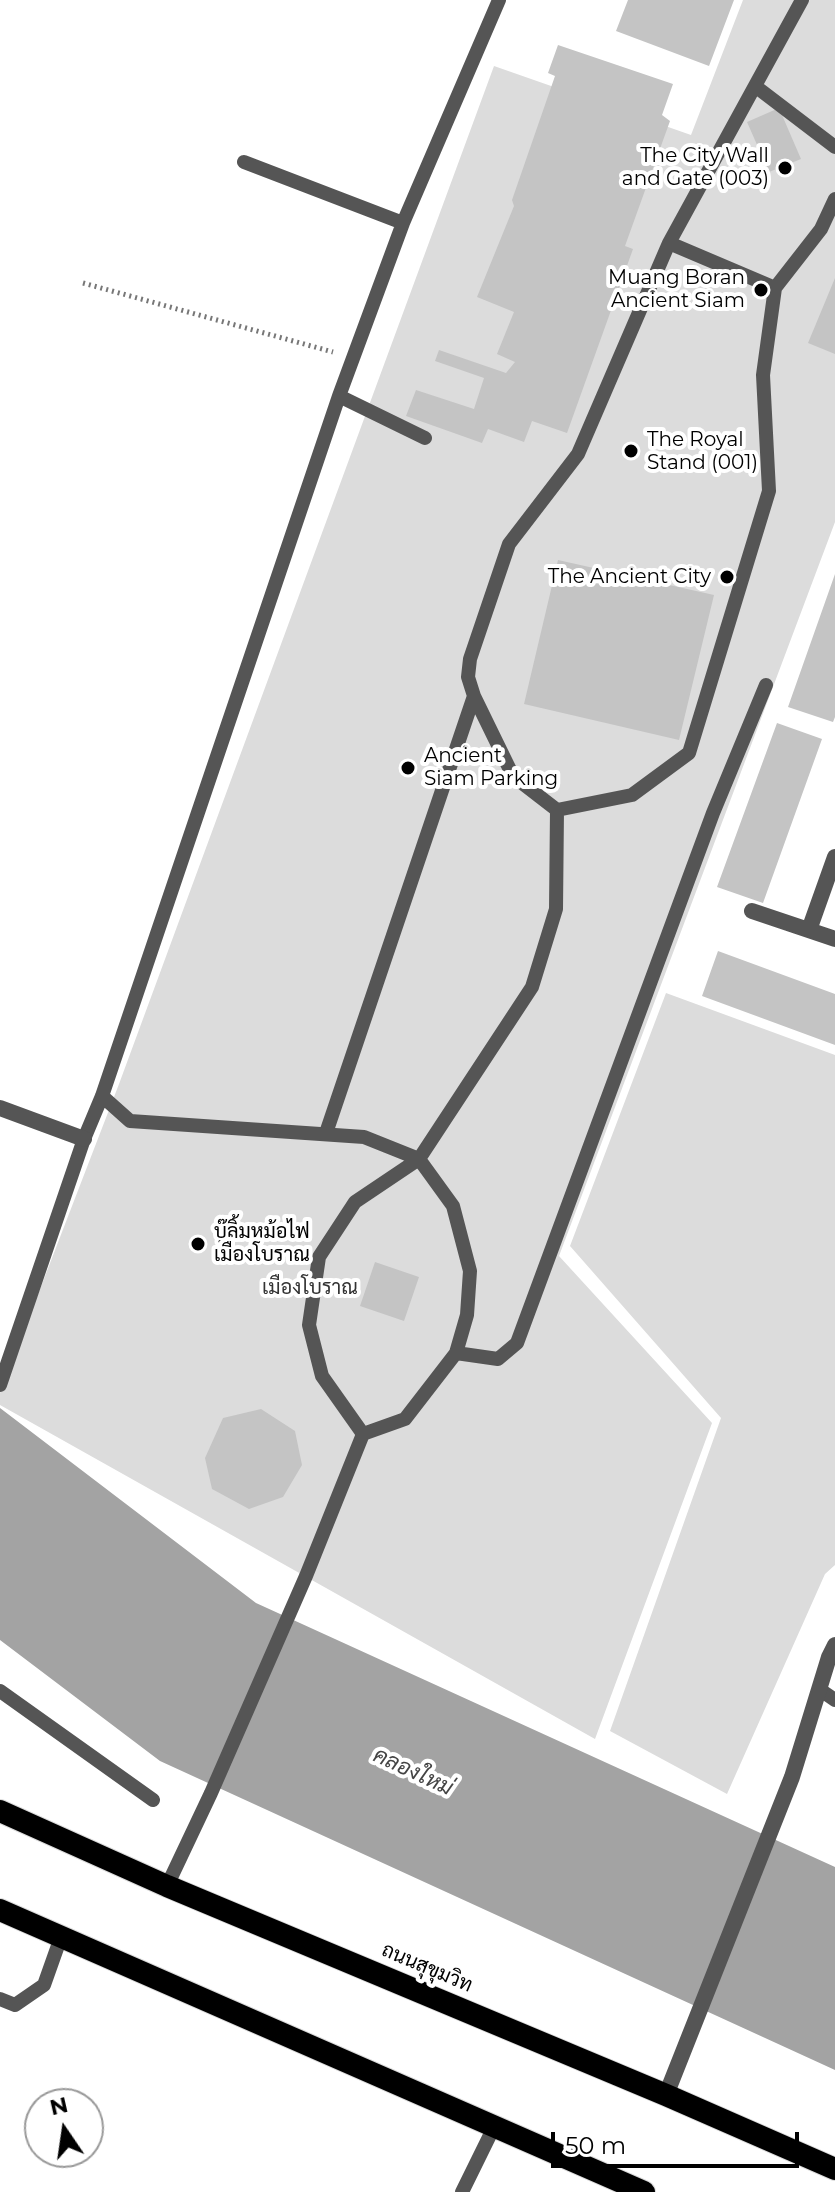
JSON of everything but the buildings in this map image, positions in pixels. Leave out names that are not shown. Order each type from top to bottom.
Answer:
[{"type":"highway","name":"ถนนสุขุมวิท","points":[[0,1811],[167,1886],[835,2169]]},
{"type":"highway","points":[[0,1910],[644,2192]]},
{"type":"street","points":[[809,930],[835,857]]},
{"type":"street","points":[[752,911],[835,939]]},
{"type":"street","points":[[0,1108],[84,1139]]},
{"type":"street","points":[[666,2095],[792,1777],[835,1645]]},
{"type":"lane","points":[[0,1385],[84,1139],[102,1096],[339,396],[403,223],[499,0]]},
{"type":"lane","points":[[802,0],[669,243],[578,454],[509,544],[470,659],[468,677],[474,696],[513,776],[557,810],[632,795],[689,753],[769,491],[763,375],[775,288],[821,229],[835,199]]},
{"type":"lane","points":[[755,86],[835,147]]},
{"type":"lane","points":[[244,162],[403,223]]},
{"type":"lane","points":[[669,243],[775,288]]},
{"type":"lane","points":[[339,396],[425,438]]},
{"type":"lane","points":[[456,1353],[498,1359],[517,1343],[713,813],[766,685]]},
{"type":"lane","points":[[326,1133],[474,696]]},
{"type":"lane","points":[[363,1434],[322,1376],[309,1325],[319,1257],[355,1202],[419,1159],[532,987],[556,909],[557,810]]},
{"type":"lane","points":[[102,1096],[130,1121],[364,1137],[419,1159],[453,1206],[470,1271],[467,1315],[456,1353],[405,1419],[363,1434],[306,1576],[167,1886]]},
{"type":"lane","points":[[819,1689],[835,1700]]},
{"type":"lane","points":[[0,1691],[153,1800]]},
{"type":"lane","points":[[0,1999],[15,2005],[44,1985],[61,1937]]},
{"type":"lane","points":[[462,2192],[494,2127]]},
{"type":"path","points":[[83,283],[353,358]]},
{"type":"green space","name":"เมืองโบราณ","points":[[743,0],[835,0],[835,522],[559,1256],[712,1423],[595,1739],[0,1405],[0,1393],[119,1084],[494,66],[691,135]]},
{"type":"green space","points":[[666,993],[835,1055],[835,1565],[825,1574],[727,1794],[610,1731],[721,1418],[570,1246]]},
{"type":"water","name":"คลองใหม่","points":[[0,1408],[256,1603],[835,1867],[835,2070],[160,1761],[0,1640]]},
{"type":"place","name":"The City Wall and Gate (003)","points":[[785,168]]},
{"type":"place","name":"Muang Boran Ancient Siam","points":[[761,290]]},
{"type":"place","name":"The Royal Stand (001)","points":[[631,451]]},
{"type":"place","name":"The Ancient City","points":[[727,577]]},
{"type":"place","name":"Ancient Siam Parking","points":[[408,768]]},
{"type":"place","name":"บู๊ลิ้มหม้อไฟ เมืองโบราณ","points":[[198,1244]]}]
